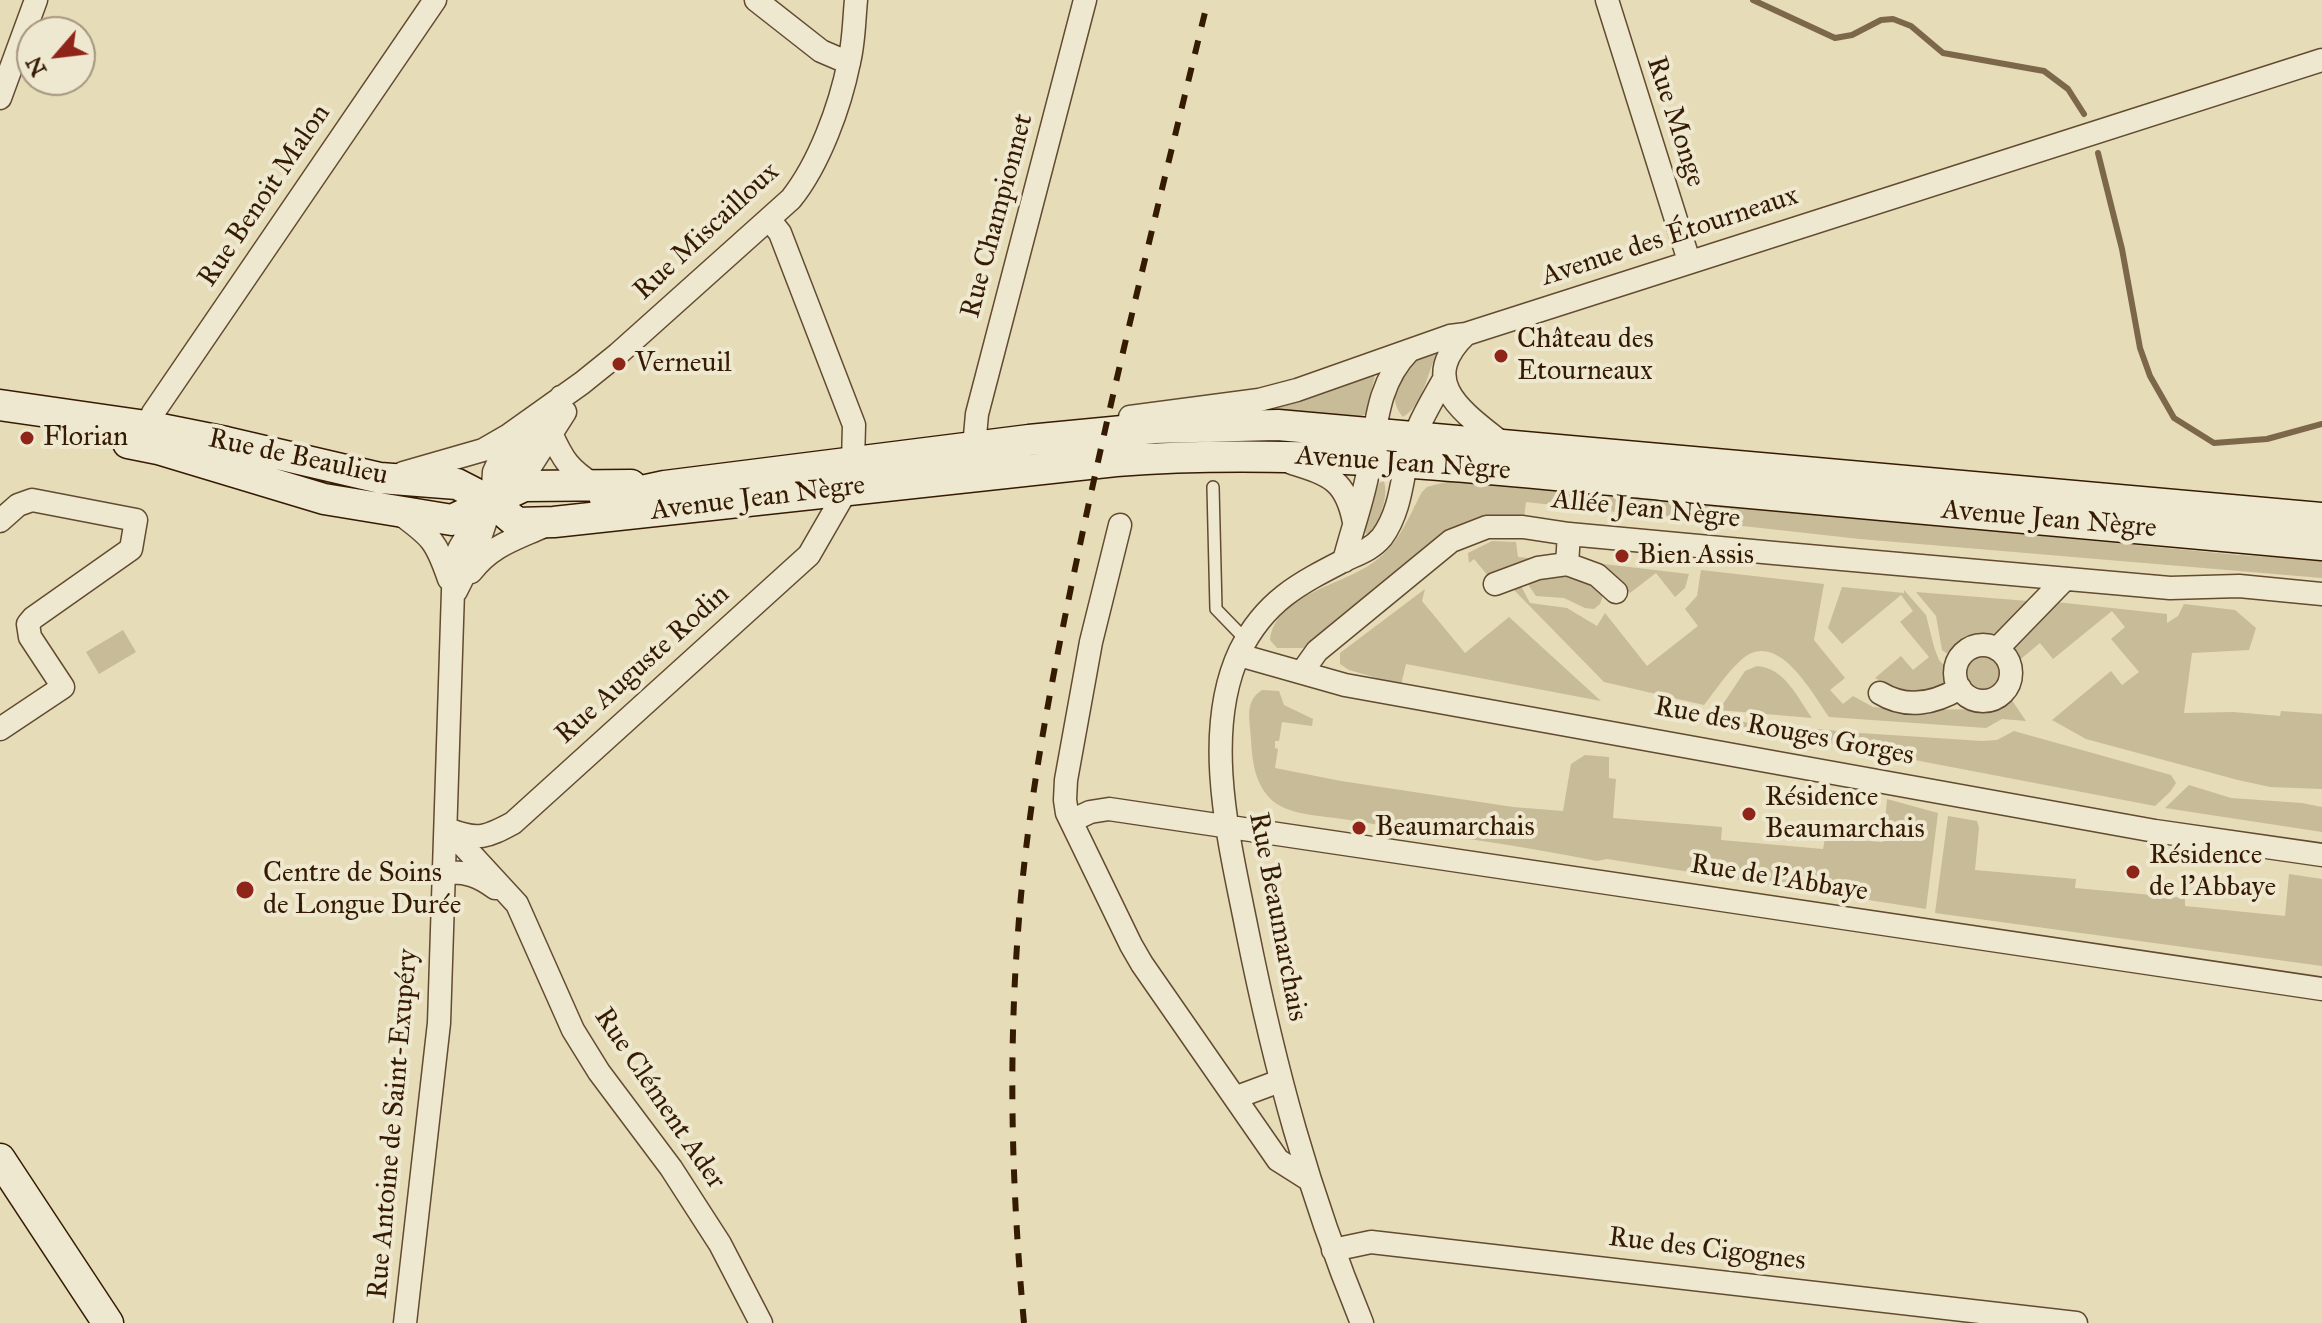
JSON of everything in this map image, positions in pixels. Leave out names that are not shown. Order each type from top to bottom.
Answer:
[{"type":"main road","name":"Rue de Beaulieu","points":[[0,405],[149,440],[324,499],[452,520],[492,502]]},
{"type":"main road","name":"Rue de Beaulieu","points":[[0,423],[149,440],[226,442],[380,478],[457,484],[492,502]]},
{"type":"main road","name":"Avenue Jean Nègre","points":[[492,502],[517,523],[554,522],[850,476],[974,447],[1216,424],[1278,425],[1372,447]]},
{"type":"main road","points":[[149,440],[321,480],[409,496],[492,502]]},
{"type":"main road","name":"Avenue Jean Nègre","points":[[1411,450],[1503,444],[2322,518]]},
{"type":"main road","name":"Avenue Jean Nègre","points":[[492,502],[524,486],[665,486],[1372,447],[2322,545]]},
{"type":"main road","name":"Avenue Jean Nègre","points":[[492,502],[528,510],[614,498],[665,486]]},
{"type":"main road","points":[[0,1159],[108,1323]]},
{"type":"street","name":"Rue Benoit Malon","points":[[149,440],[435,0]]},
{"type":"street","points":[[756,0],[821,51],[849,63]]},
{"type":"street","name":"Rue Miscailloux","points":[[536,414],[582,383],[769,219],[808,178],[824,144],[849,63],[856,0]]},
{"type":"street","name":"Rue Championnet","points":[[974,447],[977,414],[1085,0]]},
{"type":"street","name":"Rue Monge","points":[[1607,0],[1689,261]]},
{"type":"street","points":[[0,98],[16,54]]},
{"type":"street","name":"Avenue des Étourneaux","points":[[1029,440],[1080,423],[1259,400],[1297,390],[1450,336],[1466,334],[2322,60]]},
{"type":"street","points":[[769,219],[780,233],[854,425],[850,476]]},
{"type":"street","name":"Rue Beaumarchais","points":[[1362,1323],[1308,1179],[1280,1081],[1227,827],[1221,722],[1226,688],[1254,625],[1274,602],[1369,549],[1382,536],[1398,504],[1422,417],[1443,381],[1445,362],[1453,347],[1466,334]]},
{"type":"street","points":[[1344,561],[1355,527],[1390,373],[1411,349]]},
{"type":"street","points":[[1443,381],[1458,405],[1503,444]]},
{"type":"street","points":[[492,502],[528,470],[582,383]]},
{"type":"street","points":[[492,502],[529,437],[561,397]]},
{"type":"street","points":[[492,502],[494,472],[501,457],[536,414]]},
{"type":"street","points":[[380,478],[423,470],[483,450],[536,414]]},
{"type":"street","points":[[551,433],[572,471],[594,485]]},
{"type":"street","points":[[1264,455],[1316,470],[1338,484],[1350,498],[1355,527]]},
{"type":"street","name":"Rue Auguste Rodin","points":[[447,828],[472,838],[513,823],[809,555],[850,476]]},
{"type":"street","points":[[0,521],[18,505],[32,500],[136,520],[131,549],[28,624],[30,637],[63,687],[0,729]]},
{"type":"street","name":"Rue Antoine de Saint-Exupéry","points":[[405,1323],[439,1023],[454,560],[463,537],[492,502]]},
{"type":"street","name":"Rue de Beaulieu","points":[[395,510],[426,533],[438,547],[454,596]]},
{"type":"street","points":[[454,596],[483,556],[504,543],[554,522]]},
{"type":"street","points":[[1120,525],[1091,642],[1066,780],[1065,800],[1071,821],[1131,945],[1278,1160],[1308,1179]]},
{"type":"street","name":"Allée Jean Nègre","points":[[1302,672],[1317,651],[1451,541],[1487,527],[1523,527],[1569,534],[2170,588],[2239,586],[2322,594]]},
{"type":"street","points":[[1567,564],[1569,534]]},
{"type":"street","points":[[1495,584],[1538,568],[1567,564],[1597,575],[1616,592]]},
{"type":"street","points":[[1997,649],[2065,579]]},
{"type":"street","points":[[1978,645],[1997,649],[2009,663],[2010,681],[2006,689],[1991,700],[1974,699],[1960,688],[1956,671],[1962,655],[1978,645]]},
{"type":"street","name":"Rue des Rouges Gorges","points":[[1243,647],[1302,672],[1345,685],[2155,831],[2322,855]]},
{"type":"street","points":[[1880,693],[1893,701],[1932,702],[1960,688]]},
{"type":"street","name":"Rue de l'Abbaye","points":[[1071,821],[1090,812],[1109,809],[2322,989]]},
{"type":"street","name":"Rue Clément Ader","points":[[447,828],[517,904],[573,1030],[599,1072],[671,1168],[761,1323]]},
{"type":"street","name":"Rue Clément Ader","points":[[445,873],[479,876],[517,904]]},
{"type":"street","points":[[1237,1097],[1280,1081]]},
{"type":"street","name":"Rue des Cigognes","points":[[1333,1250],[1371,1242],[2076,1323]]},
{"type":"lane","points":[[1213,487],[1216,609],[1243,647]]},
{"type":"shaded area","points":[[1434,353],[1423,390],[1415,406],[1403,417],[1395,402],[1399,380],[1412,359]]},
{"type":"shaded area","points":[[1376,371],[1366,414],[1361,416],[1264,409]]},
{"type":"shaded area","points":[[1384,481],[1382,510],[1368,536],[1364,531],[1379,483]]},
{"type":"shaded area","points":[[1449,481],[2238,555],[2322,560],[2322,578],[1860,539],[1526,502],[1524,518],[1476,519],[1434,545],[1323,636],[1303,648],[1277,648],[1270,640],[1284,612],[1312,593],[1361,570],[1383,555],[1396,539],[1422,492],[1427,487]]},
{"type":"shaded area","points":[[1492,541],[1516,542],[1518,557],[1550,560],[1489,577],[1474,559],[1469,563],[1468,553]]},
{"type":"shaded area","points":[[1586,562],[1689,574],[1685,588],[1675,597],[1656,573],[1630,593],[1613,577]]},
{"type":"shaded area","points":[[1701,570],[1824,584],[1814,640],[1845,678],[1830,690],[1843,704],[1853,696],[1873,707],[1904,710],[1992,709],[2009,696],[2026,721],[2002,719],[1986,728],[1829,717],[1791,666],[1766,651],[1753,653],[1739,662],[1704,705],[1604,682],[1511,587],[1521,586],[1530,603],[1567,608],[1597,626],[1605,613],[1647,666],[1698,626],[1685,609],[1697,596]]},
{"type":"shaded area","points":[[1572,573],[1605,590],[1600,604],[1594,609],[1564,598],[1536,596],[1529,586],[1529,577]]},
{"type":"shaded area","points":[[1842,587],[1904,593],[1904,590],[1926,615],[1939,660],[1951,673],[1948,687],[1939,695],[1900,692],[1875,678],[1901,656],[1913,670],[1929,657],[1900,622],[1913,611],[1901,595],[1842,644],[1828,628]]},
{"type":"shaded area","points":[[1425,589],[1422,601],[1465,653],[1509,617],[1601,701],[1406,664],[1401,685],[1349,670],[1340,664],[1340,653]]},
{"type":"shaded area","points":[[1916,592],[2028,601],[1995,639],[1971,642],[1953,658],[1942,650],[1936,616]]},
{"type":"shaded area","points":[[2056,602],[2167,614],[2167,623],[2178,616],[2184,604],[2235,610],[2256,628],[2249,650],[2192,653],[2184,713],[2233,712],[2280,716],[2281,711],[2322,714],[2322,789],[2270,787],[2238,780],[2086,739],[2052,720],[2111,671],[2122,685],[2139,672],[2111,639],[2125,627],[2112,611],[2053,659],[2040,643],[2016,663],[2007,647]]},
{"type":"shaded area","points":[[123,630],[136,652],[99,674],[86,652]]},
{"type":"shaded area","points":[[1983,653],[1997,659],[2003,673],[1997,687],[1983,693],[1969,687],[1963,673],[1969,659]]},
{"type":"shaded area","points":[[1757,666],[1783,678],[1812,718],[1719,710],[1745,671]]},
{"type":"shaded area","points":[[1262,690],[1279,691],[1284,705],[1313,719],[1312,726],[1282,722],[1279,741],[1275,741],[1275,748],[1278,749],[1275,768],[1341,781],[1513,807],[1563,811],[1571,764],[1585,755],[1609,757],[1609,778],[1616,779],[1613,818],[1722,827],[1721,840],[1823,849],[1825,838],[1883,842],[1887,799],[1938,813],[1926,909],[1607,859],[1597,861],[1293,811],[1270,798],[1260,784],[1254,766],[1249,712],[1256,694]]},
{"type":"shaded area","points":[[1690,717],[1982,741],[1997,740],[2014,731],[2171,775],[2176,783],[2155,806]]},
{"type":"shaded area","points":[[2189,785],[2231,798],[2322,807],[2322,832],[2165,808]]},
{"type":"shaded area","points":[[1948,816],[1977,821],[1975,870],[2076,879],[2075,888],[2185,898],[2185,906],[2285,916],[2289,874],[2322,879],[2322,966],[1935,913]]},
{"type":"waterway","points":[[1753,0],[1835,38],[1852,35],[1881,20],[1893,19],[1911,26],[1943,53],[2044,71],[2068,89],[2084,114]]},
{"type":"waterway","points":[[2098,153],[2122,249],[2140,348],[2150,376],[2174,418],[2214,443],[2267,439],[2322,424]]},
{"type":"railway","points":[[1024,1323],[1014,1176],[1012,1079],[1022,885],[1034,791],[1058,651],[1092,489],[1208,0]]},
{"type":"place","name":"Château des Etourneaux","points":[[1501,356]]},
{"type":"place","name":"Verneuil","points":[[619,364]]},
{"type":"place","name":"Florian","points":[[27,438]]},
{"type":"place","name":"Bien Assis","points":[[1622,556]]},
{"type":"place","name":"Résidence Beaumarchais","points":[[1749,814]]},
{"type":"place","name":"Beaumarchais","points":[[1359,828]]},
{"type":"place","name":"Résidence de l'Abbaye","points":[[2133,872]]},
{"type":"place","name":"Centre de Soins de Longue Durée","points":[[245,890]]}]
